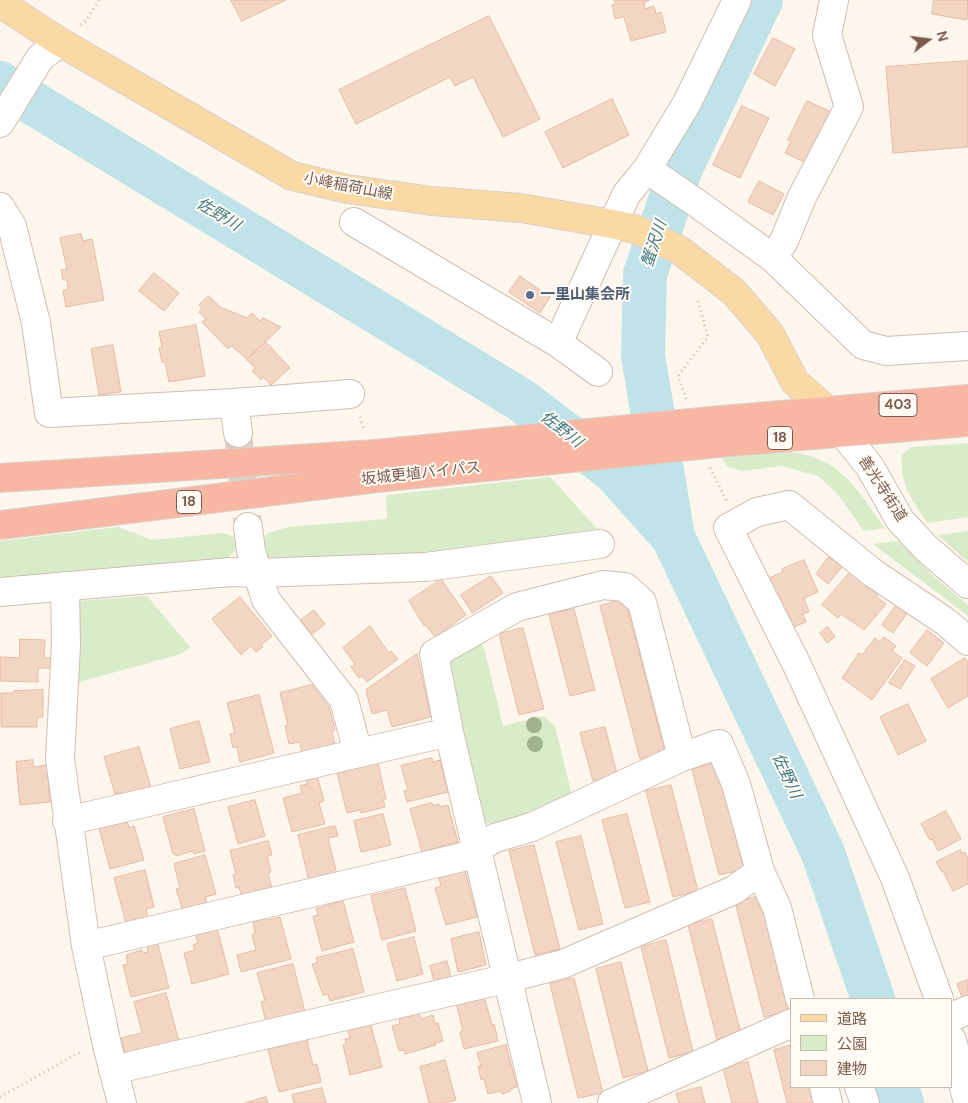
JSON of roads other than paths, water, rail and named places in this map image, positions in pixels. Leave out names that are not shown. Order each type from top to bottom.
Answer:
[{"type":"highway","name":"403","points":[[835,422],[968,399]]},
{"type":"highway","name":"403","points":[[835,422],[968,422]]},
{"type":"highway","name":"坂城更埴バイパス","points":[[0,478],[373,456],[835,422]]},
{"type":"highway","name":"坂城更埴バイパス","points":[[0,525],[373,456]]},
{"type":"main road","name":"小峰稲荷山線","points":[[0,3],[50,50],[292,176],[347,189],[432,201],[521,208],[623,227],[678,249],[734,292],[770,334],[795,382],[835,422]]},
{"type":"street","points":[[558,343],[623,227],[626,195],[652,172],[738,0]]},
{"type":"street","points":[[773,258],[784,241],[802,197],[849,107],[827,35],[834,0]]},
{"type":"street","points":[[0,123],[50,50]]},
{"type":"street","points":[[652,172],[773,258],[863,345],[886,352],[968,346]]},
{"type":"street","points":[[0,207],[12,226],[36,323],[49,413],[234,403],[354,403]]},
{"type":"street","points":[[354,222],[558,343],[598,372]]},
{"type":"street","points":[[234,403],[238,433]]},
{"type":"street","name":"善光寺街道","points":[[835,422],[870,468],[900,520],[926,548],[968,584]]},
{"type":"street","points":[[939,998],[895,878],[797,665],[728,528],[758,512],[789,505],[873,573],[946,622],[968,640]]},
{"type":"street","points":[[248,527],[251,551],[266,600],[344,700],[358,753]]},
{"type":"street","points":[[0,592],[231,572],[258,573],[426,567],[600,544]]},
{"type":"street","points":[[532,1102],[508,978],[449,732],[434,654],[516,607],[603,585],[624,586],[642,602],[682,757]]},
{"type":"street","points":[[65,586],[66,645],[60,759],[67,821],[86,946],[110,1058],[122,1103]]},
{"type":"street","points":[[67,821],[449,732]]},
{"type":"street","points":[[86,946],[463,858],[495,838],[532,827],[682,757],[719,744],[736,784],[760,871],[777,908],[800,998]]},
{"type":"street","points":[[110,1058],[508,978],[563,964],[734,890],[760,871]]},
{"type":"street","points":[[953,1017],[968,1010]]},
{"type":"street","points":[[612,1103],[790,1023]]},
{"type":"street","points":[[953,1044],[968,1103]]},
{"type":"street","points":[[824,1088],[828,1103]]},
{"type":"street","points":[[858,1088],[865,1103]]},
{"type":"waterway","name":"蟹沢川","points":[[673,537],[643,355],[645,274],[681,168],[761,0]]},
{"type":"waterway","name":"佐野川","points":[[0,83],[521,400],[614,471],[673,537],[823,853],[873,998]]},
{"type":"waterway","name":"佐野川","points":[[897,1088],[902,1103]]},
{"type":"tunnel","points":[[238,433],[248,527]]},
{"type":"place","name":"一里山集会所","points":[[530,295]]}]
